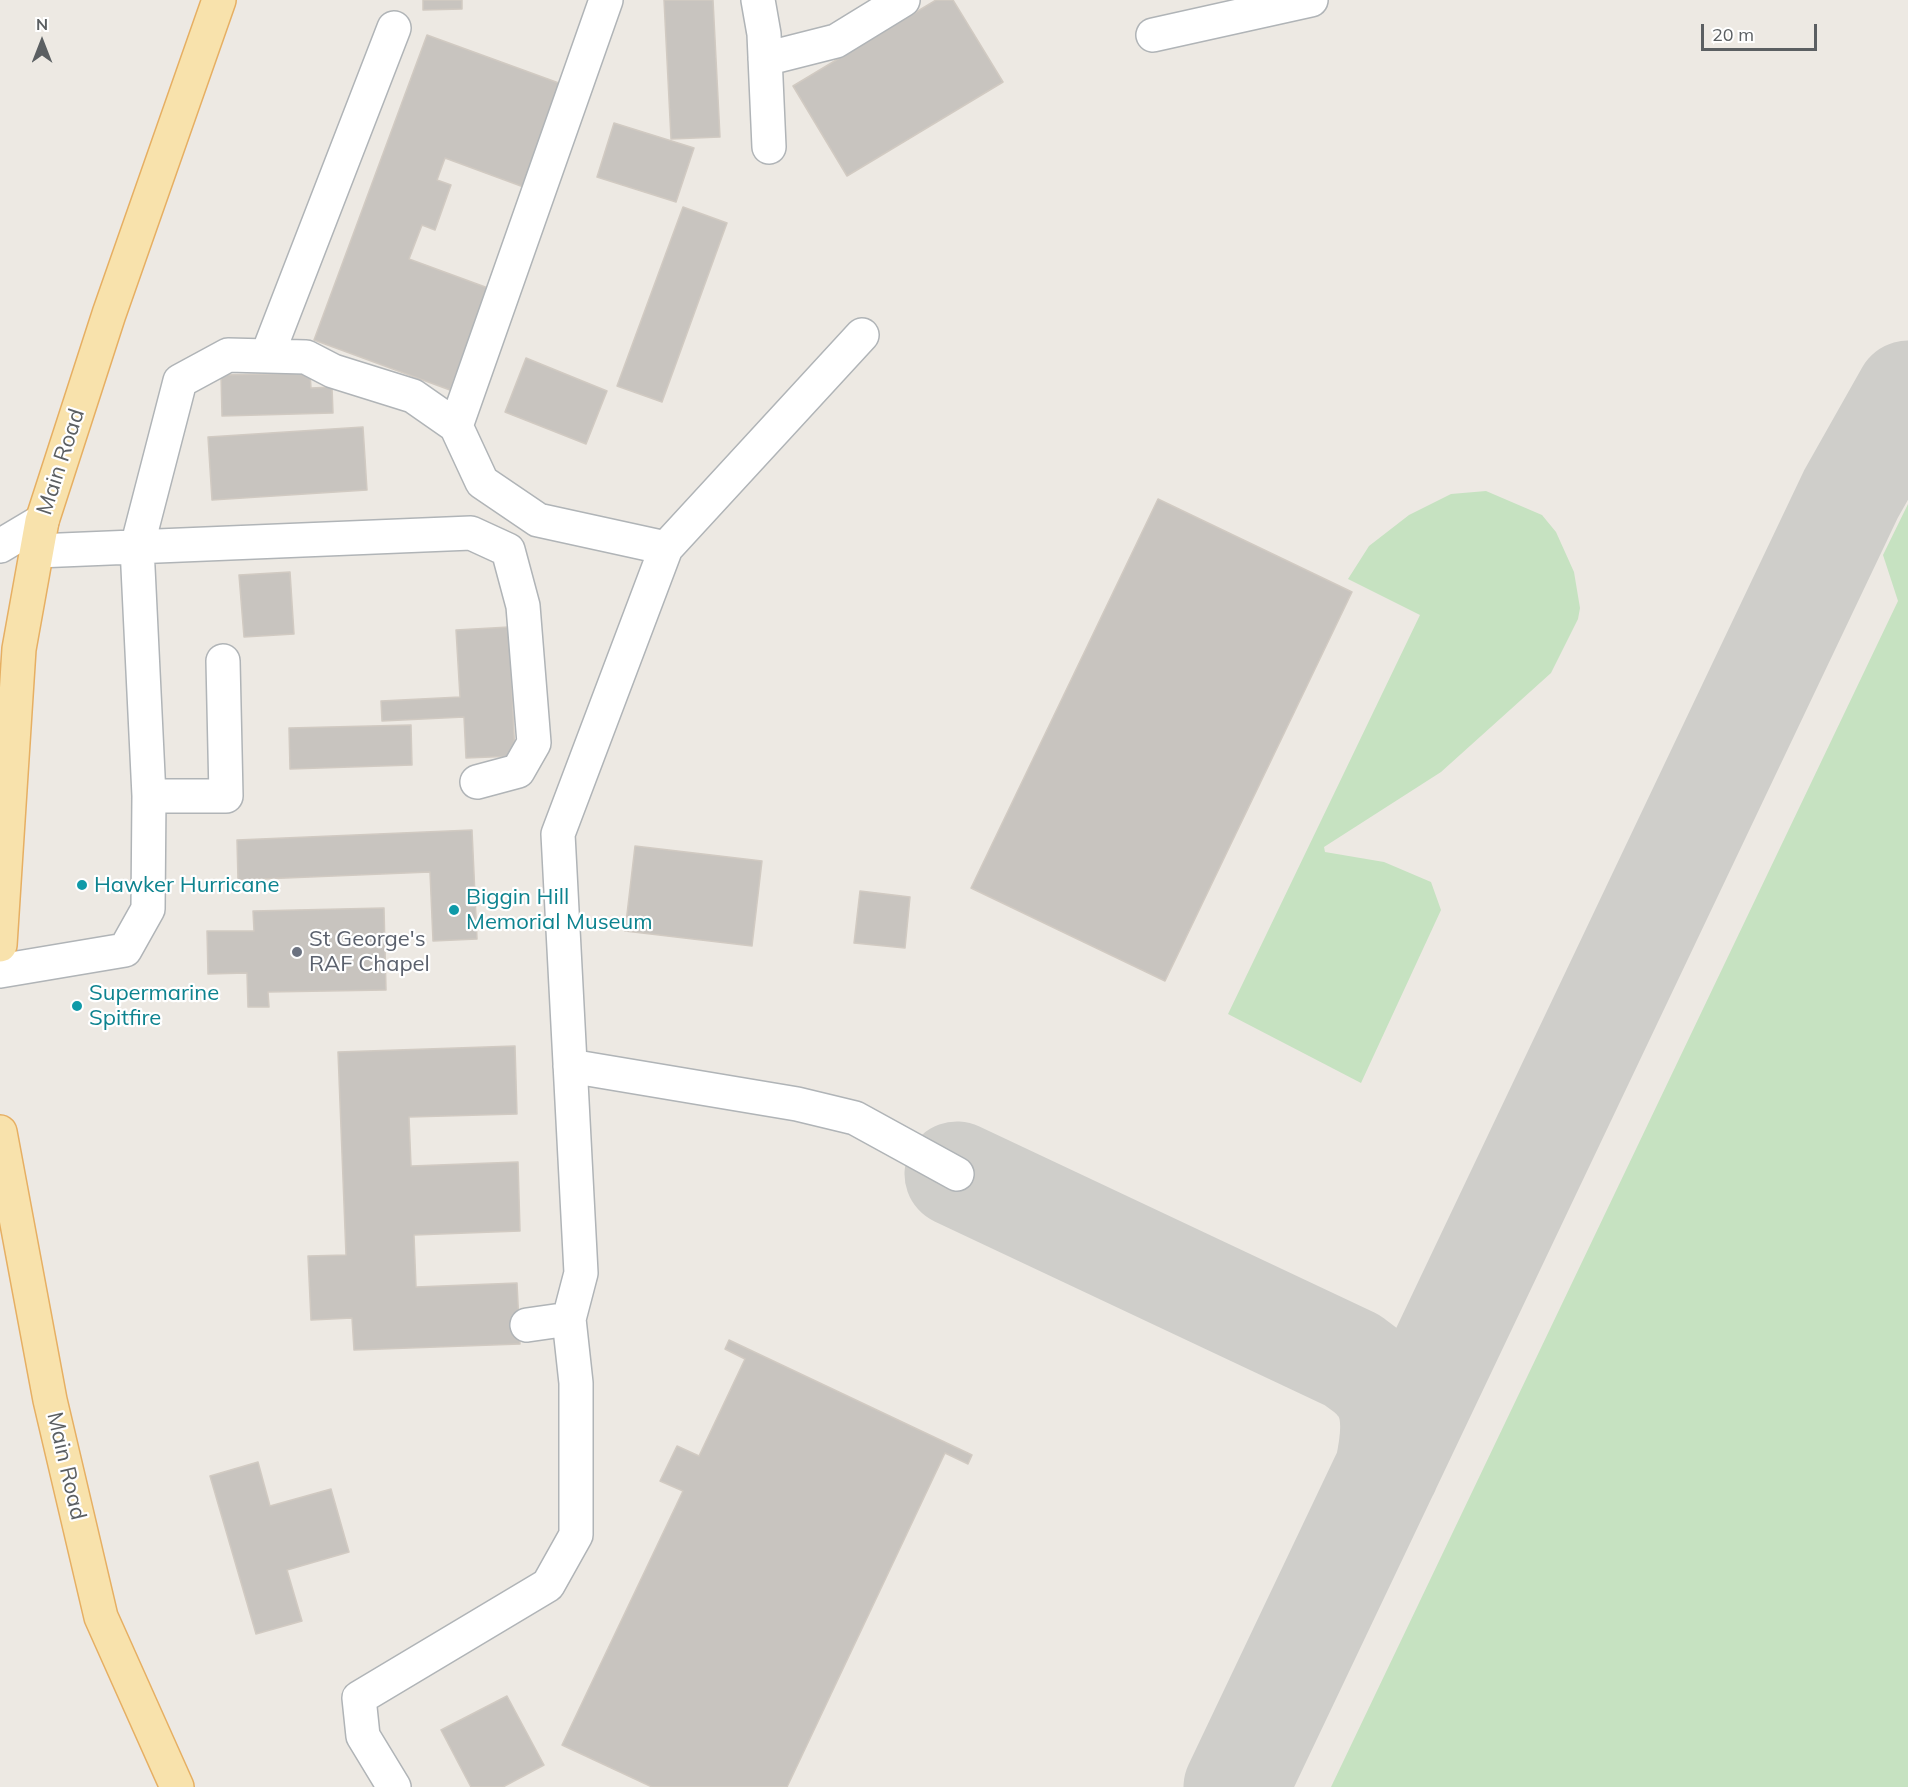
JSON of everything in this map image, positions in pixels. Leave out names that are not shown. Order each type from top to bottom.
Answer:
[{"type":"main road","name":"Main Road","points":[[0,945],[19,649],[39,536],[109,315],[219,0]]},
{"type":"main road","name":"Main Road","points":[[0,1132],[50,1400],[101,1617],[177,1787]]},
{"type":"street","points":[[456,426],[606,0]]},
{"type":"street","points":[[758,0],[764,34],[769,147]]},
{"type":"street","points":[[765,59],[836,41],[903,0]]},
{"type":"street","points":[[1152,35],[1269,4],[1311,0]]},
{"type":"street","points":[[267,356],[394,28]]},
{"type":"street","points":[[394,1787],[363,1736],[359,1698],[548,1584],[576,1535],[576,1383],[568,1319],[581,1273],[558,834],[666,548],[862,335]]},
{"type":"street","points":[[0,971],[125,950],[148,909],[149,796],[137,547],[180,381],[228,355],[306,357],[333,371],[413,396],[456,426],[482,482],[538,520],[666,548]]},
{"type":"street","points":[[0,546],[39,536],[137,547],[471,533],[508,550],[523,606],[534,743],[518,771],[477,782]]},
{"type":"street","points":[[149,796],[226,796],[223,661]]},
{"type":"street","points":[[570,1066],[797,1104],[855,1118],[957,1174]]},
{"type":"street","points":[[527,1325],[568,1319]]},
{"type":"green space","points":[[1486,491],[1542,515],[1556,532],[1574,572],[1580,608],[1578,619],[1551,673],[1441,772],[1324,847],[1325,852],[1384,862],[1431,882],[1441,910],[1361,1083],[1228,1014],[1420,615],[1348,579],[1369,546],[1409,515],[1451,494]]},
{"type":"green space","points":[[1908,504],[1908,1787],[1331,1787],[1898,601],[1883,555]]},
{"type":"building","points":[[423,0],[462,0],[462,9],[423,10]]},
{"type":"building","points":[[664,0],[713,0],[720,137],[671,139]]},
{"type":"building","points":[[936,0],[953,0],[1003,82],[847,176],[793,86]]},
{"type":"building","points":[[427,35],[567,86],[529,189],[445,158],[437,180],[451,185],[435,230],[422,225],[409,259],[488,288],[450,390],[314,340]]},
{"type":"building","points":[[614,123],[694,148],[676,202],[597,177]]},
{"type":"building","points":[[683,207],[727,223],[662,402],[617,386]]},
{"type":"building","points":[[526,358],[607,391],[586,444],[505,412]]},
{"type":"building","points":[[310,373],[311,388],[332,387],[333,413],[222,416],[221,375]]},
{"type":"building","points":[[363,427],[367,490],[212,500],[208,437]]},
{"type":"building","points":[[1158,499],[1352,592],[1165,981],[971,888]]},
{"type":"building","points":[[290,572],[294,634],[244,637],[239,575]]},
{"type":"building","points":[[509,627],[515,756],[466,758],[464,717],[382,721],[381,701],[460,697],[456,630]]},
{"type":"building","points":[[411,725],[412,765],[290,769],[289,728]]},
{"type":"building","name":"Biggin Hill Memorial Museum","points":[[472,830],[477,939],[433,941],[430,872],[238,880],[237,840]]},
{"type":"building","points":[[635,846],[762,861],[752,946],[625,931]]},
{"type":"building","points":[[860,891],[910,897],[905,948],[854,943]]},
{"type":"building","name":"St George's RAF Chapel","points":[[384,908],[386,990],[268,992],[269,1007],[248,1007],[247,973],[208,974],[207,931],[254,931],[253,911]]},
{"type":"building","points":[[515,1046],[517,1114],[409,1117],[411,1166],[518,1162],[520,1231],[414,1235],[416,1287],[517,1283],[520,1344],[354,1350],[352,1318],[311,1320],[308,1256],[346,1255],[338,1052]]},
{"type":"building","points":[[729,1340],[972,1455],[968,1464],[945,1453],[787,1787],[652,1787],[562,1745],[683,1491],[660,1481],[677,1446],[699,1456],[745,1359],[725,1349]]},
{"type":"building","points":[[258,1462],[270,1506],[331,1489],[349,1552],[287,1570],[302,1621],[256,1634],[210,1476]]},
{"type":"building","points":[[507,1696],[544,1765],[503,1787],[471,1787],[441,1730]]},
{"type":"taxiway","points":[[1236,1787],[1851,494],[1908,393]]},
{"type":"taxiway","points":[[957,1174],[1352,1360],[1375,1379],[1389,1402],[1393,1424],[1387,1470]]},
{"type":"place","name":"Hawker Hurricane","points":[[82,885]]},
{"type":"place","name":"Biggin Hill Memorial Museum","points":[[454,910]]},
{"type":"place","name":"St George's RAF Chapel","points":[[297,952]]},
{"type":"place","name":"Supermarine Spitfire","points":[[77,1006]]}]
